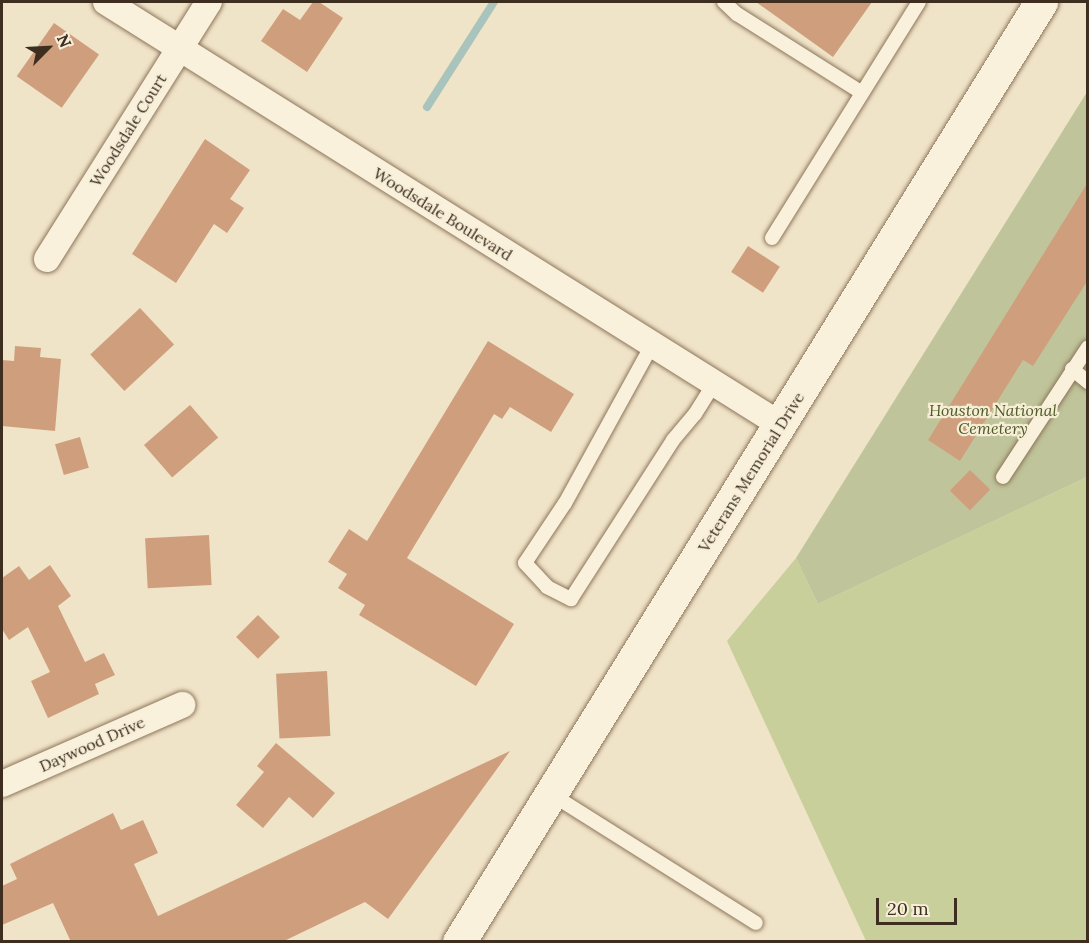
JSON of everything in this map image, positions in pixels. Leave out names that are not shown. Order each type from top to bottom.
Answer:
[{"type":"main road","name":"Veterans Memorial Drive","points":[[459,942],[781,425],[1034,4]]},
{"type":"street","name":"Woodsdale Boulevard","points":[[106,2],[781,425]]},
{"type":"street","name":"Woodsdale Court","points":[[47,259],[209,2]]},
{"type":"street","name":"Daywood Drive","points":[[2,781],[182,705]]},
{"type":"lane","points":[[724,2],[737,14],[861,92]]},
{"type":"lane","points":[[772,238],[919,2]]},
{"type":"lane","points":[[652,345],[565,503],[525,563],[547,587],[571,599],[673,440],[695,414],[714,383]]},
{"type":"lane","points":[[1003,477],[1088,347]]},
{"type":"lane","points":[[1072,369],[1088,382]]},
{"type":"lane","points":[[552,794],[756,923]]},
{"type":"green space","name":"Houston National Cemetery","points":[[1087,92],[1087,477],[818,604],[796,558]]},
{"type":"green space","points":[[1087,477],[1087,941],[866,941],[727,641],[796,558],[818,604]]},
{"type":"building","points":[[313,2],[319,2],[343,18],[307,72],[261,41],[283,9],[300,20]]},
{"type":"building","points":[[756,2],[872,2],[833,57]]},
{"type":"building","points":[[54,23],[99,55],[62,108],[17,76]]},
{"type":"building","points":[[205,139],[250,170],[230,199],[244,208],[227,233],[214,224],[176,283],[132,254]]},
{"type":"building","points":[[1088,182],[1088,280],[1033,366],[1023,360],[960,461],[928,440]]},
{"type":"building","points":[[748,246],[780,267],[763,293],[731,272]]},
{"type":"building","points":[[140,308],[174,345],[124,391],[90,354]]},
{"type":"building","points":[[488,341],[574,394],[551,432],[510,407],[502,419],[494,414],[407,558],[514,624],[476,686],[359,615],[365,605],[338,588],[347,574],[328,562],[349,529],[367,541]]},
{"type":"building","points":[[15,346],[41,348],[40,357],[61,359],[55,431],[2,426],[2,360],[14,361]]},
{"type":"building","points":[[190,405],[218,437],[172,477],[144,445]]},
{"type":"building","points":[[80,437],[89,468],[64,475],[55,444]]},
{"type":"building","points":[[970,470],[990,489],[970,510],[950,491]]},
{"type":"building","points":[[209,535],[212,585],[148,588],[145,538]]},
{"type":"building","points":[[50,565],[71,596],[58,606],[85,662],[104,653],[115,675],[95,684],[99,694],[48,718],[31,681],[50,672],[28,627],[9,640],[2,629],[2,578],[19,566],[29,580]]},
{"type":"building","points":[[258,615],[280,637],[258,659],[236,637]]},
{"type":"building","points":[[327,671],[330,736],[279,739],[276,674]]},
{"type":"building","points":[[276,743],[335,793],[313,818],[289,797],[263,828],[236,805],[264,772],[257,766]]},
{"type":"building","points":[[510,751],[388,919],[365,902],[282,942],[71,942],[53,903],[2,925],[2,886],[17,879],[10,864],[113,813],[121,830],[143,820],[158,853],[134,864],[158,916]]},
{"type":"waterway","points":[[427,107],[494,2]]}]
